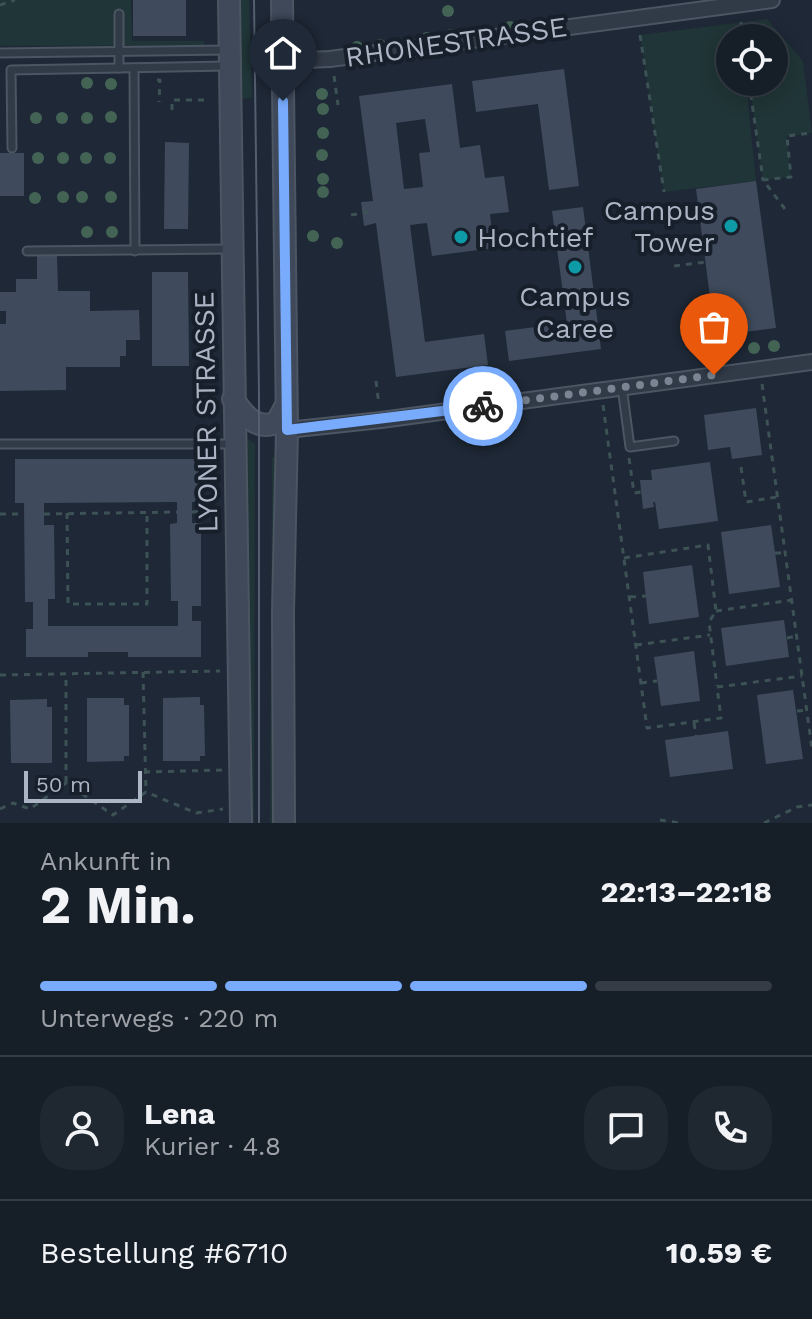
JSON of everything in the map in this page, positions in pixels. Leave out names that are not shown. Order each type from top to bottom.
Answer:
[{"type":"main road","name":"LYONER STRASSE","points":[[229,0],[241,823]]},
{"type":"main road","points":[[282,0],[287,430],[283,612],[284,823]]},
{"type":"main road","points":[[233,399],[246,417],[267,425],[277,422],[286,405]]},
{"type":"street","name":"RHONESTRASSE","points":[[282,61],[330,59],[772,0]]},
{"type":"street","points":[[287,430],[812,362]]},
{"type":"lane","points":[[119,14],[119,68]]},
{"type":"lane","points":[[0,53],[119,52],[230,58]]},
{"type":"lane","points":[[12,148],[11,70],[134,68],[230,58]]},
{"type":"lane","points":[[134,68],[135,251]]},
{"type":"lane","points":[[0,111],[12,111]]},
{"type":"lane","points":[[27,251],[231,249]]},
{"type":"lane","points":[[622,387],[630,447],[674,441]]},
{"type":"lane","points":[[0,444],[234,444]]},
{"type":"path","points":[[0,5],[15,0]]},
{"type":"path","points":[[640,35],[664,192]]},
{"type":"path","points":[[334,76],[338,105]]},
{"type":"path","points":[[145,80],[160,80],[159,102]]},
{"type":"path","points":[[751,96],[763,180],[785,209]]},
{"type":"path","points":[[172,110],[172,100],[210,100]]},
{"type":"path","points":[[763,180],[791,177],[787,136],[812,133]]},
{"type":"path","points":[[351,215],[374,211]]},
{"type":"path","points":[[674,266],[706,262]]},
{"type":"path","points":[[760,369],[812,749]]},
{"type":"path","points":[[376,381],[379,405]]},
{"type":"path","points":[[601,390],[647,728],[721,718],[709,622],[716,611],[708,545],[624,558]]},
{"type":"path","points":[[630,447],[634,493],[641,492]]},
{"type":"path","points":[[741,467],[746,502],[777,497]]},
{"type":"path","points":[[192,512],[217,511]]},
{"type":"path","points":[[67,513],[68,604],[147,604],[147,512]]},
{"type":"path","points":[[44,514],[177,512]]},
{"type":"path","points":[[0,514],[24,514]]},
{"type":"path","points":[[775,553],[785,553]]},
{"type":"path","points":[[629,598],[646,596]]},
{"type":"path","points":[[716,611],[792,600]]},
{"type":"path","points":[[636,645],[710,635]]},
{"type":"path","points":[[787,638],[797,636]]},
{"type":"path","points":[[0,675],[223,671]]},
{"type":"path","points":[[143,672],[143,772],[146,792]]},
{"type":"path","points":[[66,674],[66,783]]},
{"type":"path","points":[[717,687],[802,676]]},
{"type":"path","points":[[641,683],[657,681]]},
{"type":"path","points":[[797,711],[807,710]]},
{"type":"path","points":[[694,722],[696,736]]},
{"type":"path","points":[[143,772],[224,770]]},
{"type":"path","points":[[0,809],[13,803],[30,809],[66,783]]},
{"type":"path","points":[[66,783],[113,815]]},
{"type":"path","points":[[146,792],[196,813],[224,809]]},
{"type":"path","points":[[113,815],[146,792]]},
{"type":"path","points":[[764,823],[797,807],[812,805]]},
{"type":"path","points":[[113,815],[113,823]]},
{"type":"path","points":[[660,820],[680,823]]},
{"type":"green space","points":[[0,0],[131,0],[132,41],[204,41],[204,45],[0,46]]},
{"type":"green space","points":[[237,0],[249,0],[252,98],[238,99]]},
{"type":"green space","points":[[767,19],[771,24],[727,24]]},
{"type":"green space","points":[[716,25],[716,96],[747,96],[756,181],[664,192],[640,35]]},
{"type":"green space","points":[[788,44],[803,61],[812,133],[787,136],[791,177],[763,180],[751,96],[788,96]]},
{"type":"green space","points":[[241,434],[255,444],[254,823],[248,823]]},
{"type":"green space","points":[[272,457],[279,457],[277,823],[270,823]]},
{"type":"building","points":[[133,0],[186,0],[186,36],[133,36]]},
{"type":"building","points":[[564,69],[579,186],[549,190],[538,104],[476,112],[472,81]]},
{"type":"building","name":"Hochtief","points":[[452,84],[460,148],[480,145],[485,178],[504,176],[509,212],[490,214],[494,248],[432,256],[427,223],[410,225],[425,342],[484,334],[488,365],[396,377],[376,223],[364,226],[361,202],[373,201],[359,96]],"holes":[[[425,119],[430,152],[419,153],[423,187],[404,189],[396,123]]]},
{"type":"building","points":[[165,142],[189,143],[188,229],[164,229]]},
{"type":"building","points":[[0,153],[24,153],[24,196],[0,196]]},
{"type":"building","name":"Campus Tower","points":[[756,181],[776,328],[715,336],[696,189]]},
{"type":"building","name":"Campus Caree","points":[[583,207],[601,349],[509,361],[505,331],[567,323],[552,211]]},
{"type":"building","points":[[37,256],[57,256],[58,291],[90,291],[90,311],[139,310],[140,340],[126,340],[126,356],[120,356],[120,367],[66,367],[66,390],[0,391],[0,324],[6,324],[6,311],[0,311],[0,292],[16,292],[16,279],[37,279]]},
{"type":"building","points":[[152,272],[188,272],[189,366],[152,366]]},
{"type":"building","points":[[756,408],[762,455],[732,459],[730,447],[708,450],[704,415]]},
{"type":"building","points":[[15,459],[199,459],[200,502],[192,502],[192,523],[201,523],[201,606],[192,606],[192,621],[201,621],[201,657],[128,657],[128,652],[88,652],[88,657],[26,657],[26,629],[33,629],[33,602],[25,602],[24,503],[15,503]],"holes":[[[177,502],[177,523],[170,524],[171,601],[178,601],[178,626],[48,626],[48,599],[55,599],[54,525],[44,525],[44,503]]]},
{"type":"building","points":[[710,462],[718,521],[659,529],[655,502],[654,507],[643,509],[640,480],[652,480],[651,470]]},
{"type":"building","points":[[771,525],[780,587],[729,594],[721,532]]},
{"type":"building","points":[[692,565],[699,617],[649,624],[643,572]]},
{"type":"building","points":[[784,620],[789,657],[726,666],[721,628]]},
{"type":"building","points":[[694,651],[700,701],[661,706],[654,657]]},
{"type":"building","points":[[793,690],[803,759],[766,764],[757,695]]},
{"type":"building","points":[[200,697],[200,705],[204,705],[205,756],[200,756],[200,761],[163,761],[163,698]]},
{"type":"building","points":[[87,698],[124,698],[124,705],[129,705],[129,756],[124,756],[124,761],[87,762]]},
{"type":"building","points":[[47,699],[47,707],[52,707],[52,763],[11,763],[10,700]]},
{"type":"building","points":[[728,731],[733,769],[670,777],[665,740]]},
{"type":"tram line","points":[[254,0],[259,396],[259,823]]},
{"type":"way so far","points":[[483,406],[714,375]]},
{"type":"place","name":"Campus Tower","points":[[731,226]]},
{"type":"place","name":"Hochtief","points":[[461,237]]},
{"type":"place","name":"Campus Caree","points":[[575,267]]},
{"type":"route","points":[[283,101],[287,430],[483,406]]}]
